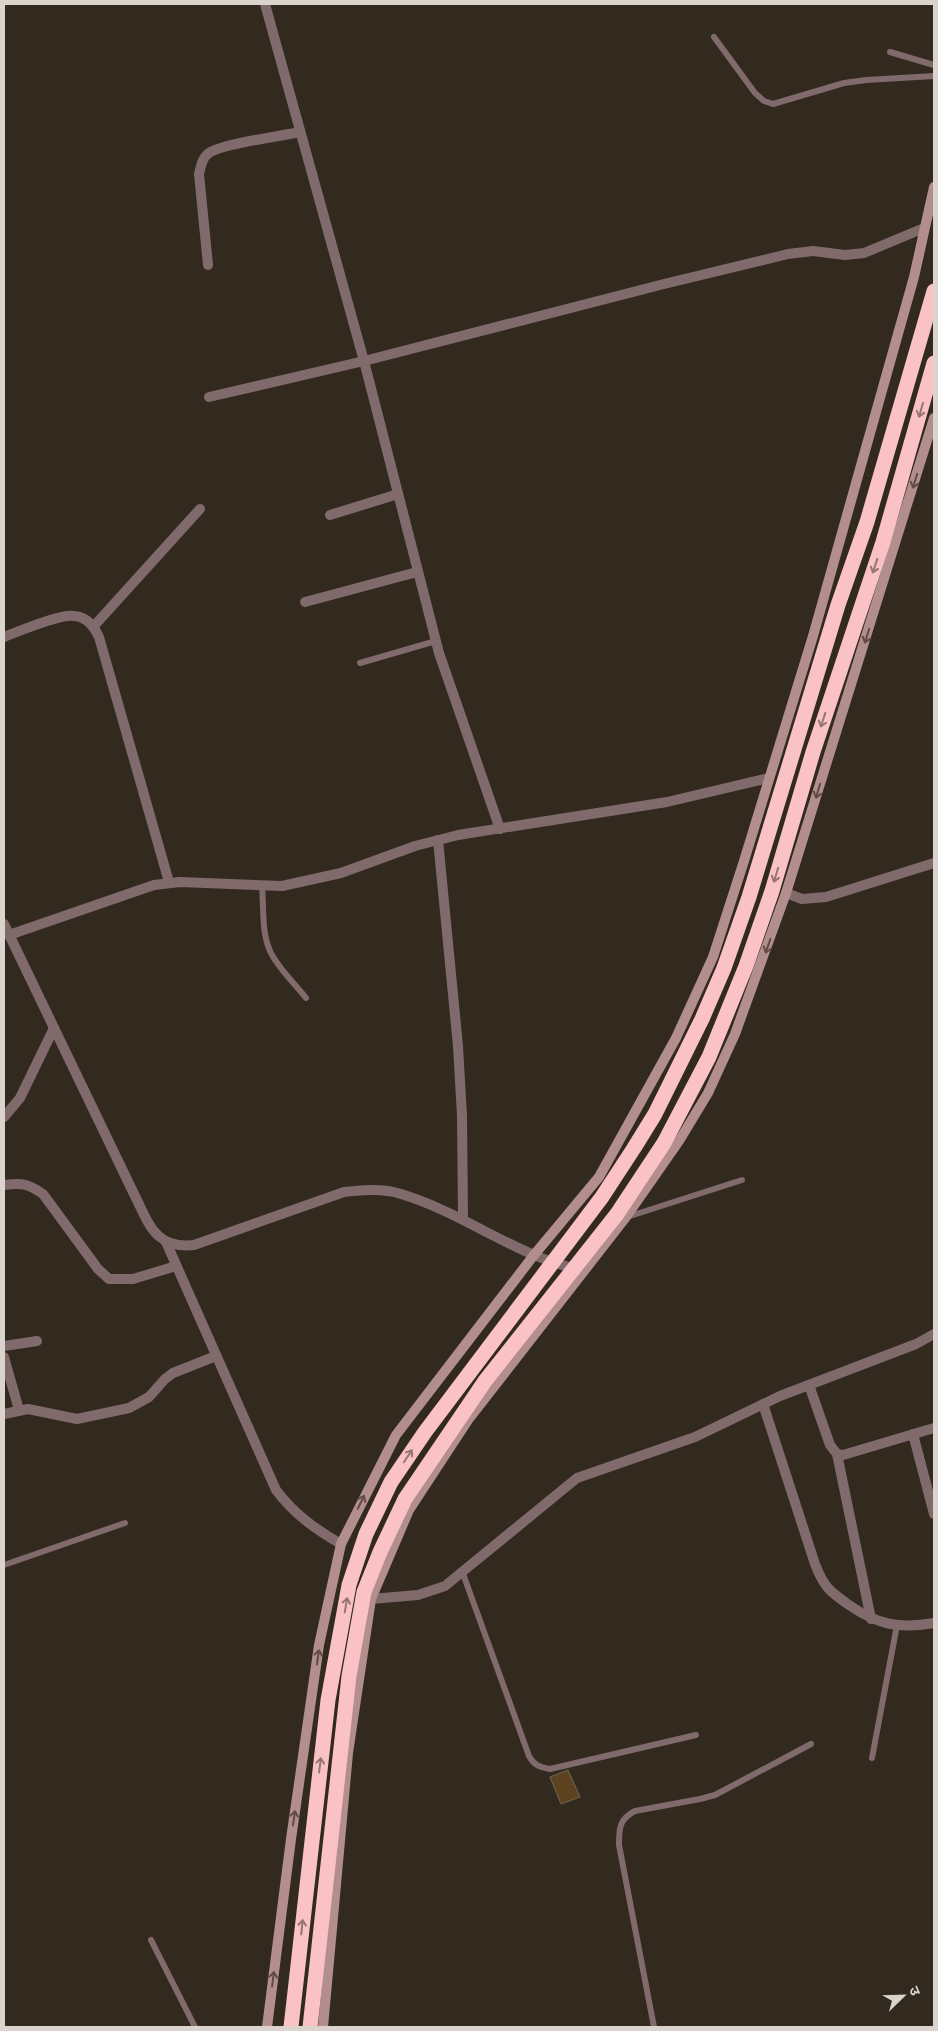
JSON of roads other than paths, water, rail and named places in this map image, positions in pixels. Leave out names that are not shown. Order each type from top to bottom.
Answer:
[{"type":"highway","points":[[291,2027],[328,1700],[349,1585],[366,1534],[391,1482],[425,1432],[602,1197],[624,1164],[655,1114],[702,1019],[724,968],[749,897],[838,604],[867,522],[934,291]]},
{"type":"highway","points":[[310,2027],[349,1676],[364,1592],[405,1499],[484,1381],[617,1214],[664,1143],[709,1057],[746,966],[772,891],[813,752],[882,542],[934,363]]},
{"type":"street","points":[[265,4],[364,361],[436,641],[500,829]]},
{"type":"street","points":[[208,264],[199,174],[202,160],[209,152],[300,132]]},
{"type":"street","points":[[267,2027],[291,1838],[319,1645],[341,1544],[396,1435],[534,1255],[599,1177],[676,1038],[713,957],[813,636],[914,277],[934,187]]},
{"type":"street","points":[[209,397],[364,361],[655,286],[788,254],[813,251],[845,255],[864,253],[924,228]]},
{"type":"street","points":[[323,2027],[348,1753],[370,1599],[410,1510],[462,1428],[626,1217],[679,1141],[708,1093],[735,1034],[786,894],[934,418]]},
{"type":"street","points":[[330,515],[398,494]]},
{"type":"street","points":[[94,626],[200,509]]},
{"type":"street","points":[[305,602],[418,572]]},
{"type":"street","points":[[4,637],[64,616],[75,616],[84,619],[94,626],[132,747],[169,882]]},
{"type":"street","points":[[9,935],[154,885],[169,882],[195,882],[282,886],[323,878],[415,846],[438,840],[667,802],[769,778]]},
{"type":"street","points":[[438,840],[458,1046],[462,1116],[463,1219]]},
{"type":"street","points":[[786,894],[814,899],[826,897],[934,863]]},
{"type":"street","points":[[4,924],[154,1234],[166,1242],[179,1247],[194,1245],[344,1192],[360,1190],[400,1193],[463,1219],[534,1255],[583,1272]]},
{"type":"street","points":[[4,1117],[20,1098],[54,1028]]},
{"type":"street","points":[[4,1185],[20,1183],[31,1185],[43,1194],[98,1269],[109,1279],[134,1279],[176,1266]]},
{"type":"street","points":[[166,1242],[276,1490],[303,1519],[341,1544]]},
{"type":"street","points":[[370,1599],[418,1595],[432,1592],[444,1586],[577,1478],[695,1437],[780,1396],[932,1337]]},
{"type":"street","points":[[4,1346],[37,1341]]},
{"type":"street","points":[[4,1414],[18,1410],[33,1410],[77,1419],[129,1408],[149,1398],[164,1379],[173,1373],[216,1356]]},
{"type":"street","points":[[4,1357],[18,1410]]},
{"type":"street","points":[[806,1386],[830,1445],[837,1454],[871,1618]]},
{"type":"street","points":[[763,1404],[821,1580],[829,1591],[879,1622],[914,1626],[934,1623]]},
{"type":"street","points":[[837,1454],[843,1455],[934,1428]]},
{"type":"street","points":[[913,1434],[934,1514]]},
{"type":"lane","points":[[714,37],[755,93],[764,101],[773,104],[844,83],[934,76]]},
{"type":"lane","points":[[890,52],[934,65]]},
{"type":"lane","points":[[360,663],[436,641]]},
{"type":"lane","points":[[262,886],[266,934],[271,954],[306,998]]},
{"type":"lane","points":[[626,1217],[742,1180]]},
{"type":"lane","points":[[4,1565],[125,1523]]},
{"type":"lane","points":[[462,1572],[533,1763],[550,1769],[696,1734]]},
{"type":"lane","points":[[872,1758],[897,1625]]},
{"type":"lane","points":[[654,2027],[619,1846],[622,1821],[627,1815],[635,1811],[715,1795],[811,1744]]},
{"type":"lane","points":[[151,1940],[195,2027]]}]
